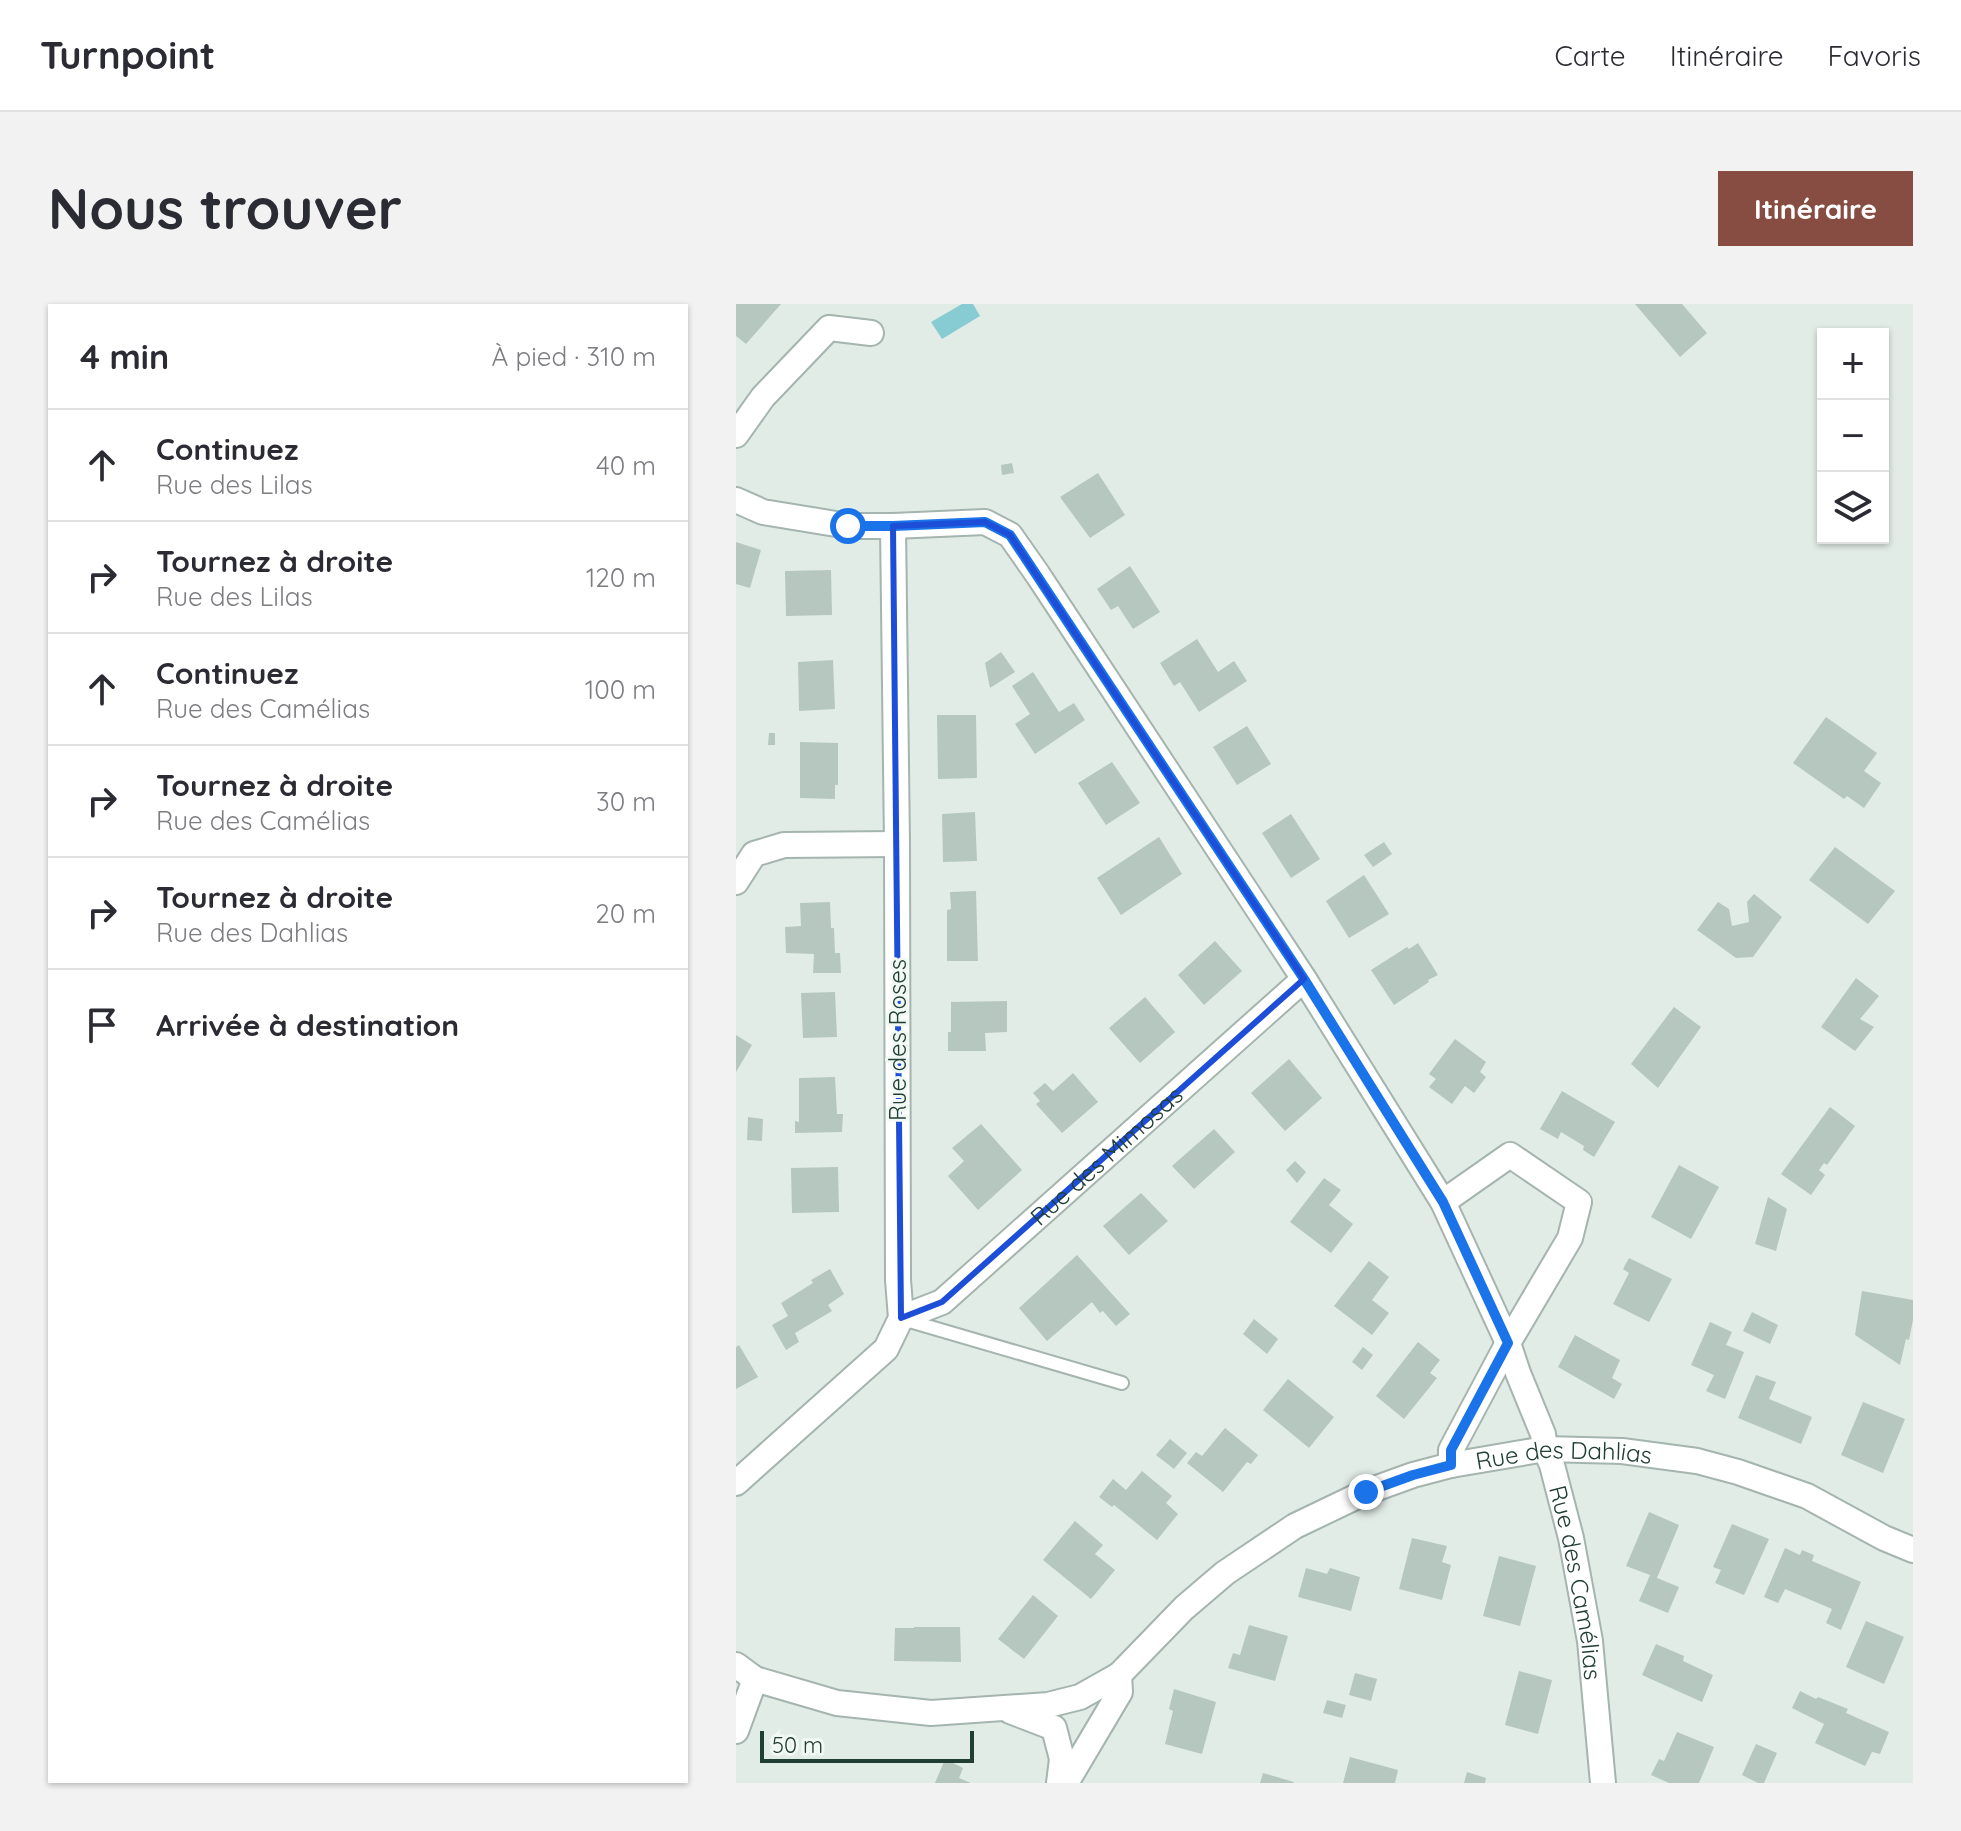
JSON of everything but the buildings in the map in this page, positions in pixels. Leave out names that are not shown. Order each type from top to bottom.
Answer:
[{"type":"street","points":[[736,435],[763,397],[829,328],[871,333]]},
{"type":"street","name":"Rue des Camélias","points":[[736,500],[763,512],[848,526],[985,522],[1010,535],[1304,979],[1443,1202],[1508,1343],[1552,1465],[1571,1538],[1590,1641],[1603,1783]]},
{"type":"street","name":"Rue des Roses","points":[[893,526],[898,1280],[901,1318]]},
{"type":"street","points":[[736,882],[754,854],[784,845],[897,844]]},
{"type":"street","name":"Rue des Mimosas","points":[[901,1318],[942,1302],[1304,979]]},
{"type":"street","points":[[1443,1202],[1510,1155],[1579,1202],[1570,1238],[1508,1343],[1451,1450],[1451,1465]]},
{"type":"street","points":[[736,1483],[886,1349],[901,1318]]},
{"type":"street","name":"Rue des Dahlias","points":[[745,1672],[837,1703],[931,1713],[1048,1705],[1080,1697],[1119,1675],[1184,1608],[1225,1573],[1295,1526],[1366,1492],[1413,1475],[1451,1465],[1545,1449],[1622,1451],[1697,1461],[1738,1472],[1807,1496],[1884,1538],[1913,1550]]},
{"type":"street","points":[[736,1731],[745,1672]]},
{"type":"street","name":"Rue des Dahlias","points":[[1066,1783],[1120,1692],[1119,1675]]},
{"type":"street","points":[[1080,1697],[1099,1726]]},
{"type":"street","points":[[1004,1709],[1054,1728],[1062,1759],[1059,1783]]},
{"type":"lane","points":[[901,1318],[1122,1383]]},
{"type":"highlighted area","points":[[985,522],[1010,535],[1304,979],[942,1302],[901,1318],[893,526]]},
{"type":"water","points":[[962,304],[973,304],[980,316],[942,339],[931,322]]},
{"type":"route","points":[[848,526],[985,522],[1010,535],[1304,979],[1443,1202],[1508,1343],[1451,1450],[1451,1465],[1366,1492]]}]
